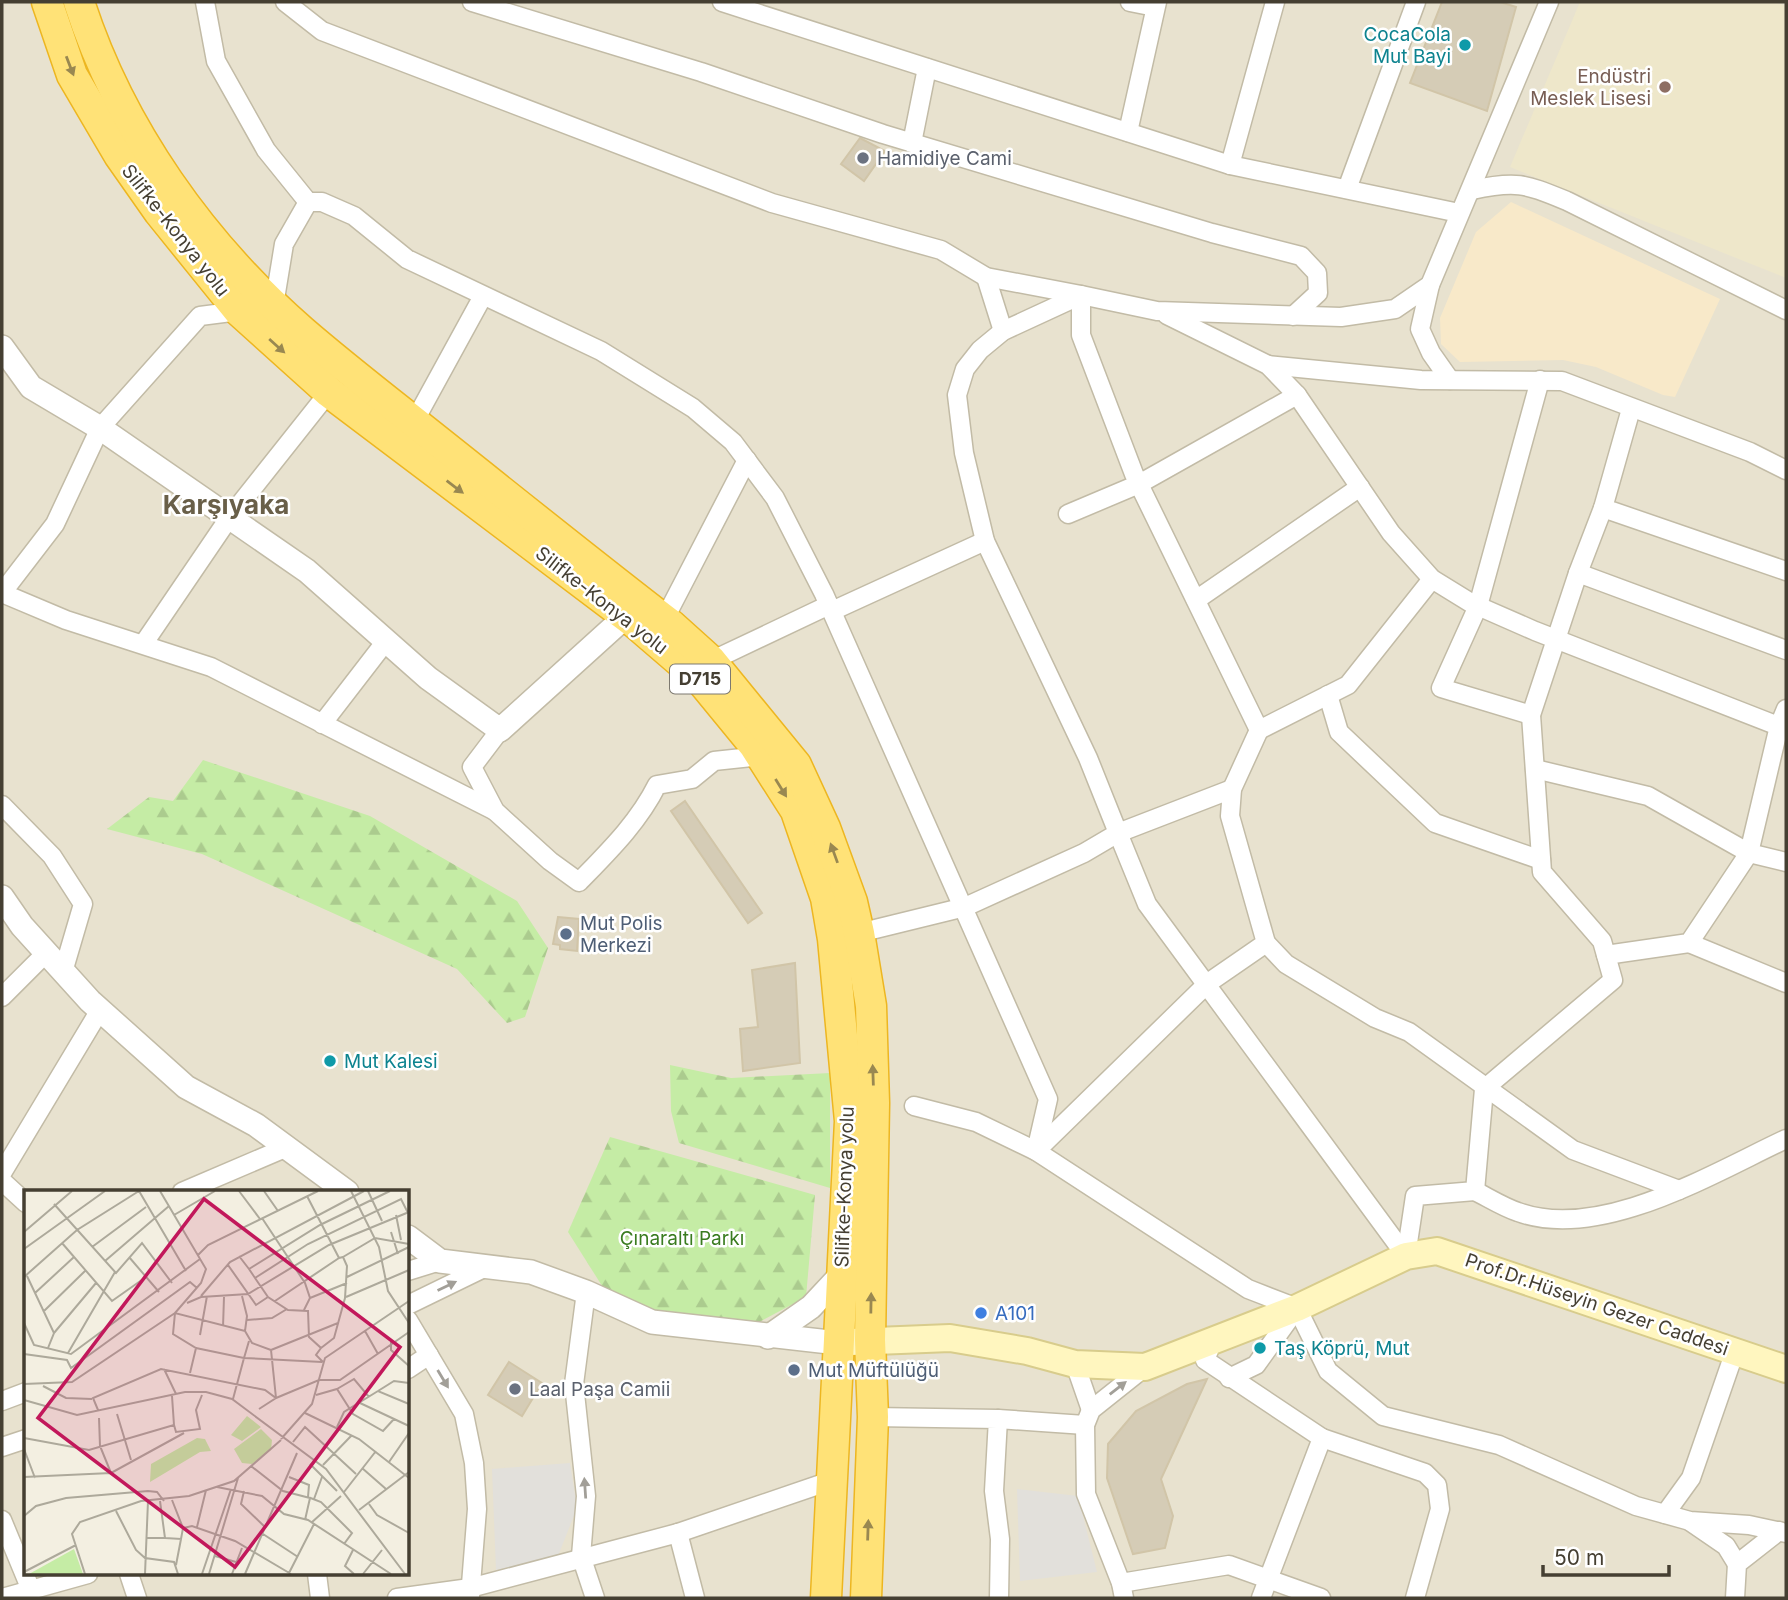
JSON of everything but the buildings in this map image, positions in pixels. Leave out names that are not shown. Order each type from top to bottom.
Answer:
[{"type":"highway","name":"Silifke-Konya yolu","points":[[47,2],[72,75],[119,155],[159,212],[239,311],[329,392],[712,662],[796,765],[825,828],[852,902],[871,1006],[874,1103],[870,1340],[873,1417],[866,1598]]},
{"type":"highway","name":"Silifke-Konya yolu","points":[[79,2],[87,26],[134,128],[163,174],[228,258],[274,305],[644,613],[761,756],[796,811],[825,898],[833,939],[850,1121],[826,1598]]},
{"type":"main road","name":"Prof.Dr.Hüseyin Gezer Caddesi","points":[[1145,1367],[1212,1343],[1275,1327],[1297,1308],[1406,1256],[1437,1251],[1786,1369]]},
{"type":"main road","points":[[838,1343],[950,1338],[1027,1351],[1075,1364],[1145,1367]]},
{"type":"main road","points":[[1027,1351],[1089,1352],[1212,1343]]},
{"type":"street","points":[[205,2],[216,61],[266,150],[308,202]]},
{"type":"street","points":[[285,2],[322,32],[772,203],[941,250],[986,277],[1157,311],[1340,317],[1395,309],[1430,285]]},
{"type":"street","points":[[722,2],[1230,165],[1459,214]]},
{"type":"street","points":[[1128,132],[1156,5],[1130,2]]},
{"type":"street","points":[[1230,165],[1275,2]]},
{"type":"street","points":[[1348,189],[1416,2]]},
{"type":"street","points":[[1450,380],[1431,353],[1420,329],[1430,285],[1549,2]]},
{"type":"street","points":[[483,4],[701,72],[912,143],[1212,233],[1301,256],[1317,273],[1318,293],[1293,316]]},
{"type":"street","points":[[912,143],[927,68]]},
{"type":"street","points":[[1472,190],[1506,183],[1532,187],[1556,196],[1786,310]]},
{"type":"street","points":[[274,305],[284,244],[308,202]]},
{"type":"street","points":[[308,202],[322,202],[354,216],[407,259],[601,351],[693,408],[733,443],[747,460],[775,498],[830,608],[1048,1099],[1036,1151]]},
{"type":"street","points":[[986,277],[1003,331]]},
{"type":"street","points":[[1081,295],[1003,331],[979,350],[965,369],[957,395],[964,453],[985,541],[1088,758],[1147,904],[1178,949],[1208,983],[1406,1256]]},
{"type":"street","points":[[1081,295],[1082,335],[1139,484],[1259,730]]},
{"type":"street","points":[[414,422],[483,296]]},
{"type":"street","points":[[239,311],[201,316],[100,428],[55,524],[2,593],[66,620],[144,643],[211,667],[495,811],[550,861],[579,882],[616,844],[648,803],[657,785],[692,779],[714,761],[761,756]]},
{"type":"street","points":[[1157,311],[1217,337],[1268,365],[1297,395],[1391,533],[1432,579],[1478,606],[1558,641],[1783,728]]},
{"type":"street","points":[[2,347],[31,387],[100,428],[307,570],[428,678],[500,730]]},
{"type":"street","points":[[1268,365],[1450,380],[1562,381],[1750,452],[1786,470]]},
{"type":"street","points":[[1531,715],[1441,688],[1478,606],[1540,380]]},
{"type":"street","points":[[144,643],[229,518],[329,392]]},
{"type":"street","points":[[1068,514],[1139,484],[1297,395]]},
{"type":"street","points":[[1475,1191],[1484,1089],[1613,980],[1602,941],[1542,872],[1531,715],[1558,641],[1578,573],[1603,508],[1631,409]]},
{"type":"street","points":[[495,811],[472,767],[500,730],[644,613],[747,460]]},
{"type":"street","points":[[1196,600],[1360,487]]},
{"type":"street","points":[[1603,508],[1786,571]]},
{"type":"street","points":[[712,662],[985,541]]},
{"type":"street","points":[[1578,573],[1786,650]]},
{"type":"street","points":[[1432,579],[1348,685],[1259,730],[1232,789],[1230,816],[1266,943],[1286,964],[1374,1018],[1409,1032],[1484,1089],[1573,1150],[1679,1190]]},
{"type":"street","points":[[322,724],[386,641]]},
{"type":"street","points":[[1328,695],[1339,732],[1435,823],[1541,860]]},
{"type":"street","points":[[1689,943],[1749,853],[1786,709]]},
{"type":"street","points":[[1535,769],[1648,796],[1749,853],[1786,862]]},
{"type":"street","points":[[859,933],[965,907],[1084,853],[1118,833],[1232,789]]},
{"type":"street","points":[[2,806],[52,856],[83,904],[63,972]]},
{"type":"street","points":[[2,897],[22,926],[63,972],[100,1010],[186,1087],[256,1125],[344,1190]]},
{"type":"street","points":[[1036,1151],[1208,983],[1266,943]]},
{"type":"street","points":[[1606,954],[1689,943],[1786,983]]},
{"type":"street","points":[[2,997],[46,953]]},
{"type":"street","points":[[2,1173],[100,1010]]},
{"type":"street","points":[[914,1106],[976,1122],[1036,1151],[1248,1289],[1297,1308],[1328,1371],[1383,1416],[1499,1445],[1636,1506],[1690,1521],[1783,1532]]},
{"type":"street","points":[[1406,1256],[1415,1196],[1475,1191],[1520,1213],[1577,1220],[1622,1211],[1679,1190],[1786,1139]]},
{"type":"street","points":[[188,1190],[285,1148]]},
{"type":"street","points":[[2,1181],[24,1201]]},
{"type":"street","points":[[410,1238],[440,1261]]},
{"type":"street","points":[[410,1270],[440,1261],[531,1272],[586,1292],[652,1322],[838,1343]]},
{"type":"street","points":[[410,1304],[486,1266]]},
{"type":"street","points":[[768,1337],[811,1307],[841,1276]]},
{"type":"street","points":[[586,1292],[574,1384],[586,1496],[581,1556],[595,1598]]},
{"type":"street","points":[[410,1323],[464,1414],[474,1463],[477,1509],[470,1593]]},
{"type":"street","points":[[1229,1378],[1256,1365],[1275,1327]]},
{"type":"street","points":[[1212,1343],[1205,1360],[1322,1438],[1425,1473],[1437,1485],[1440,1509],[1415,1598]]},
{"type":"street","points":[[1665,1514],[1691,1478],[1735,1351]]},
{"type":"street","points":[[410,1368],[429,1355]]},
{"type":"street","points":[[1075,1364],[1088,1417],[1086,1494],[1122,1591],[1229,1565],[1321,1598]]},
{"type":"street","points":[[873,1417],[1088,1417],[1145,1367]]},
{"type":"street","points":[[2,1401],[24,1393]]},
{"type":"street","points":[[998,1419],[994,1491],[1000,1539],[999,1598]]},
{"type":"street","points":[[1261,1598],[1322,1438]]},
{"type":"street","points":[[2,1447],[24,1439]]},
{"type":"street","points":[[397,1598],[470,1593],[581,1556],[678,1533],[834,1480]]},
{"type":"street","points":[[2,1520],[24,1573]]},
{"type":"street","points":[[1690,1521],[1726,1546],[1737,1564],[1735,1598]]},
{"type":"street","points":[[1737,1564],[1783,1532]]},
{"type":"street","points":[[678,1533],[695,1598]]},
{"type":"street","points":[[25,1576],[31,1590]]},
{"type":"street","points":[[2,1598],[81,1576]]},
{"type":"street","points":[[131,1576],[137,1598]]},
{"type":"street","points":[[317,1576],[320,1598]]},
{"type":"shaded area","points":[[2,2],[1786,2],[1786,1598],[2,1598]]},
{"type":"shaded area","name":"Endüstri Meslek Lisesi","points":[[1580,2],[1774,2],[1786,6],[1786,278],[1510,167]]},
{"type":"shaded area","points":[[1511,202],[1720,299],[1675,397],[1663,395],[1596,367],[1563,360],[1460,362],[1441,344],[1440,318],[1476,232]]},
{"type":"shaded area","points":[[570,1463],[577,1508],[558,1556],[496,1570],[492,1469]]},
{"type":"shaded area","points":[[1017,1489],[1078,1496],[1097,1572],[1020,1581]]},
{"type":"green space","points":[[203,760],[370,816],[517,901],[548,948],[525,1017],[507,1023],[457,969],[202,854],[107,829],[149,797],[173,801]]},
{"type":"green space","points":[[670,1065],[731,1078],[830,1073],[830,1188],[679,1143],[671,1111]]},
{"type":"green space","name":"Çınaraltı Parkı","points":[[610,1137],[815,1195],[806,1297],[748,1328],[657,1313],[604,1289],[568,1232]]},
{"type":"place","name":"CocaCola Mut Bayi","points":[[1465,45]]},
{"type":"place","name":"Endüstri Meslek Lisesi","points":[[1665,87]]},
{"type":"place","name":"Hamidiye Cami","points":[[863,158]]},
{"type":"place","name":"Mut Polis Merkezi","points":[[566,934]]},
{"type":"place","name":"Mut Kalesi","points":[[330,1061]]},
{"type":"place","name":"A101","points":[[981,1313]]},
{"type":"place","name":"Taş Köprü, Mut","points":[[1260,1348]]},
{"type":"place","name":"Mut Müftülüğü","points":[[794,1370]]},
{"type":"place","name":"Laal Paşa Camii","points":[[515,1389]]},
{"type":"district","name":"Karşıyaka","points":[[226,505]]}]
